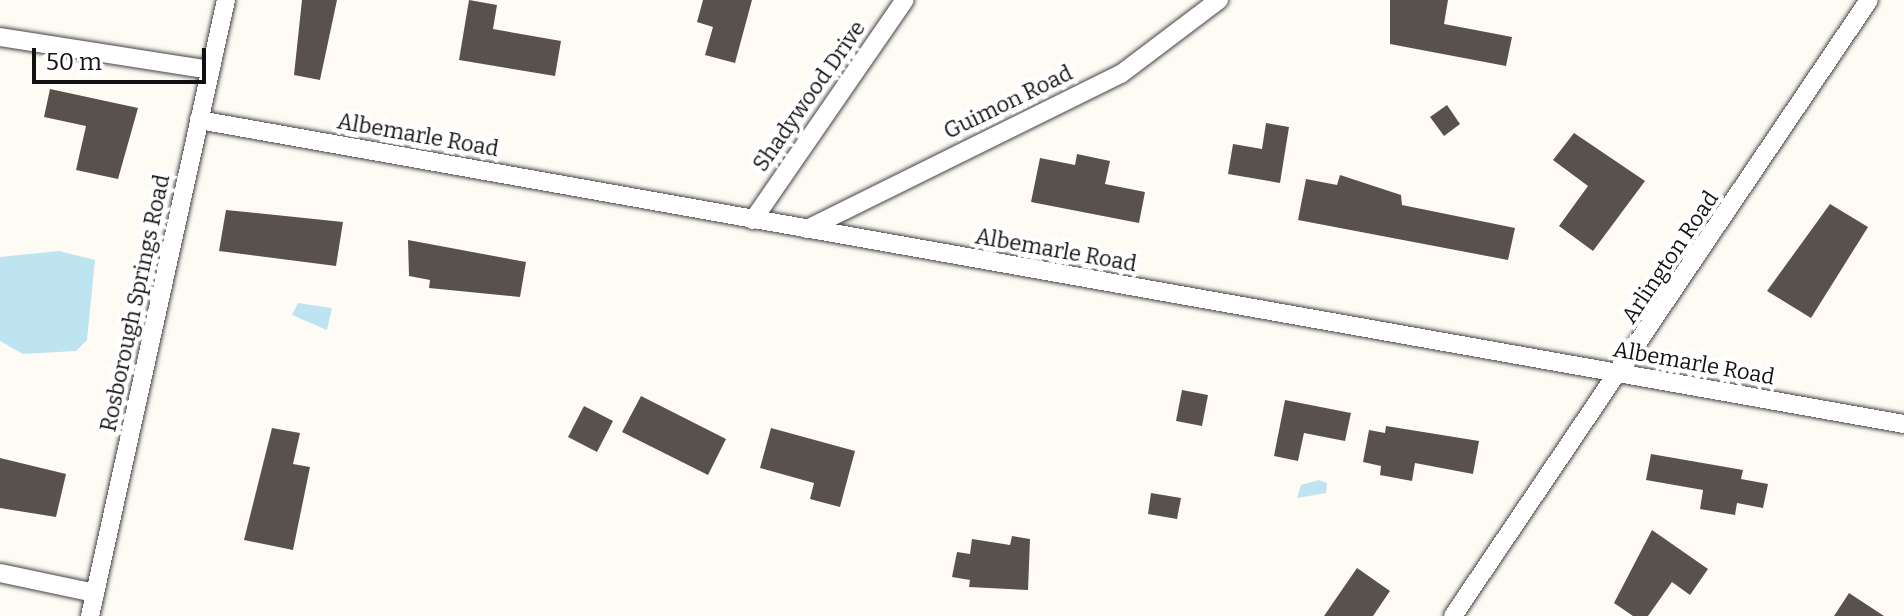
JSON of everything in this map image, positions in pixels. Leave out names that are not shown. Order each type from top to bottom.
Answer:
[{"type":"street","name":"Rosborough Springs Road","points":[[90,616],[226,0]]},
{"type":"street","name":"Shadywood Drive","points":[[753,220],[905,0]]},
{"type":"street","name":"Guimon Road","points":[[807,229],[1121,74],[1219,0]]},
{"type":"street","name":"Arlington Road","points":[[1453,616],[1621,375],[1869,0]]},
{"type":"street","points":[[0,37],[210,70]]},
{"type":"street","name":"Albemarle Road","points":[[199,120],[1904,424]]},
{"type":"street","points":[[0,573],[95,593]]},
{"type":"water","points":[[59,251],[95,260],[87,340],[76,351],[23,354],[0,341],[0,257]]},
{"type":"water","points":[[298,303],[332,308],[327,330],[292,315]]},
{"type":"water","points":[[1319,480],[1327,483],[1326,493],[1297,498],[1301,485]]},
{"type":"building","points":[[302,0],[337,0],[320,80],[294,75]]},
{"type":"building","points":[[469,0],[497,5],[493,29],[561,41],[555,76],[459,60]]},
{"type":"building","points":[[703,0],[752,0],[735,63],[705,55],[713,27],[697,22]]},
{"type":"building","points":[[1390,0],[1448,0],[1444,24],[1512,37],[1506,66],[1390,44]]},
{"type":"building","points":[[50,89],[138,108],[118,179],[76,170],[86,126],[44,117]]},
{"type":"building","points":[[1447,105],[1460,124],[1444,136],[1430,117]]},
{"type":"building","points":[[1266,123],[1289,127],[1280,183],[1228,174],[1233,144],[1262,149]]},
{"type":"building","points":[[1574,133],[1645,181],[1593,251],[1559,226],[1588,186],[1553,160]]},
{"type":"building","points":[[1077,154],[1110,161],[1105,184],[1145,192],[1139,223],[1031,202],[1040,158],[1075,165]]},
{"type":"building","points":[[1340,175],[1401,195],[1402,205],[1515,228],[1508,260],[1298,220],[1306,179],[1337,185]]},
{"type":"building","points":[[1830,204],[1868,227],[1811,318],[1767,291]]},
{"type":"building","points":[[226,210],[343,222],[336,266],[219,251]]},
{"type":"building","points":[[408,240],[526,262],[520,297],[429,288],[430,280],[409,276]]},
{"type":"building","points":[[1182,390],[1208,395],[1202,426],[1176,421]]},
{"type":"building","points":[[641,396],[726,439],[708,475],[622,432]]},
{"type":"building","points":[[1285,400],[1351,413],[1345,441],[1304,433],[1298,461],[1274,456]]},
{"type":"building","points":[[584,406],[613,421],[597,452],[568,437]]},
{"type":"building","points":[[1386,426],[1479,441],[1473,474],[1415,463],[1412,481],[1380,475],[1381,466],[1363,462],[1369,430],[1385,433]]},
{"type":"building","points":[[272,428],[300,433],[293,464],[310,467],[293,550],[244,540]]},
{"type":"building","points":[[771,428],[855,451],[840,507],[810,499],[814,483],[760,468]]},
{"type":"building","points":[[1651,454],[1743,470],[1741,479],[1768,484],[1763,508],[1737,503],[1735,515],[1700,509],[1703,490],[1646,480]]},
{"type":"building","points":[[0,458],[66,474],[56,517],[0,508]]},
{"type":"building","points":[[1151,493],[1181,498],[1177,519],[1148,514]]},
{"type":"building","points":[[1652,530],[1708,569],[1690,595],[1672,582],[1648,616],[1633,616],[1614,603]]},
{"type":"building","points":[[1012,536],[1030,539],[1028,590],[969,587],[970,580],[952,577],[957,552],[970,554],[972,539],[1010,545]]},
{"type":"building","points":[[1357,568],[1390,591],[1373,616],[1324,616]]},
{"type":"building","points":[[1849,593],[1884,616],[1834,616]]}]
